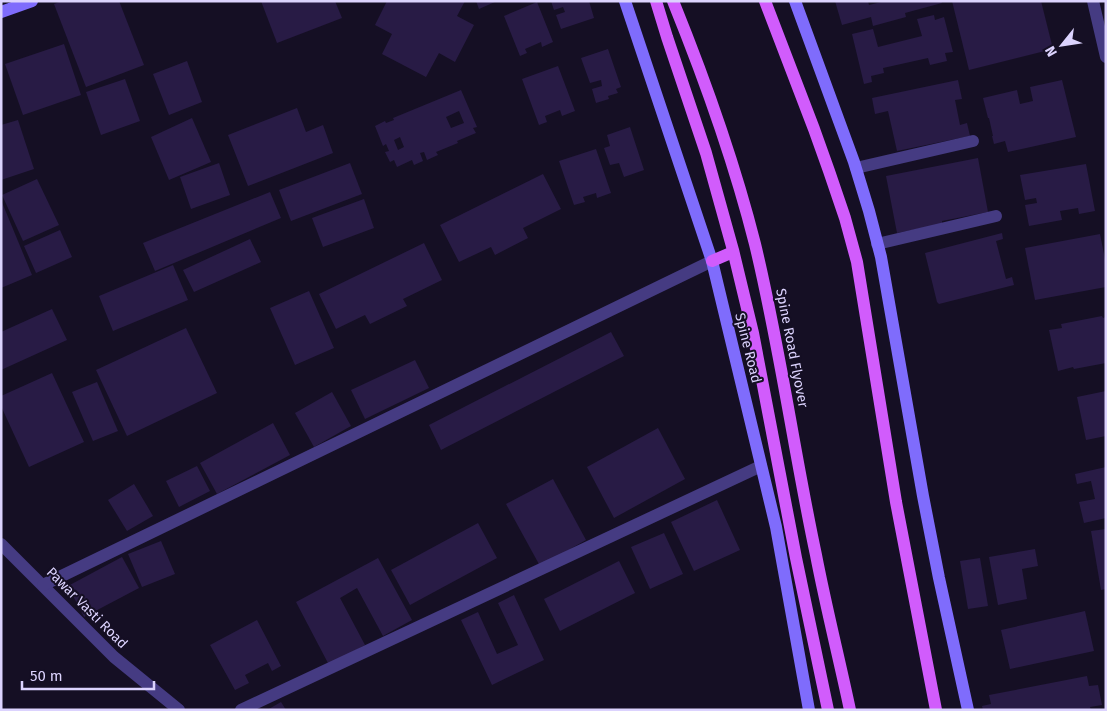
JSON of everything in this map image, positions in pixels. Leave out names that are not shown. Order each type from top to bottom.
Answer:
[{"type":"main road","name":"Spine Road","points":[[656,1],[706,153],[753,333],[796,558],[828,710]]},
{"type":"main road","name":"Spine Road Flyover","points":[[673,1],[726,145],[754,244],[774,331],[816,555],[850,710]]},
{"type":"main road","points":[[765,1],[829,171],[857,262],[896,502],[936,710]]},
{"type":"main road","points":[[712,261],[733,252]]},
{"type":"street","points":[[1,12],[32,1]]},
{"type":"street","name":"Spine Road","points":[[625,1],[712,261],[776,527],[809,710]]},
{"type":"street","points":[[795,1],[856,168],[878,244],[923,496],[968,710]]},
{"type":"street","points":[[1093,1],[1106,57]]},
{"type":"street","points":[[856,168],[973,141]]},
{"type":"street","points":[[878,244],[996,216]]},
{"type":"street","points":[[42,585],[712,261]]},
{"type":"street","points":[[241,710],[761,466]]},
{"type":"street","name":"Pawar Vasti Road","points":[[1,544],[114,657],[178,710]]},
{"type":"building","points":[[62,1],[119,1],[144,65],[86,87],[54,4]]},
{"type":"building","points":[[261,1],[335,1],[342,18],[277,43]]},
{"type":"building","points":[[387,1],[465,1],[457,16],[474,25],[455,62],[439,53],[426,77],[382,54],[392,34],[375,25]]},
{"type":"building","points":[[476,1],[497,1],[479,9]]},
{"type":"building","points":[[551,1],[589,1],[594,18],[561,29],[556,15],[565,12],[563,7],[554,10]]},
{"type":"building","points":[[835,1],[868,1],[869,5],[885,1],[941,1],[942,3],[905,13],[906,17],[873,26],[871,17],[842,25]]},
{"type":"building","points":[[952,1],[1041,1],[1053,49],[969,70]]},
{"type":"building","points":[[537,2],[553,42],[542,47],[541,42],[525,49],[527,53],[520,56],[504,16]]},
{"type":"building","points":[[934,15],[935,20],[944,17],[953,52],[945,53],[947,61],[930,65],[928,58],[883,68],[884,73],[871,76],[872,82],[864,84],[852,34],[873,29],[878,47],[922,36],[917,19]]},
{"type":"building","points":[[64,44],[81,95],[23,115],[5,64]]},
{"type":"building","points":[[608,49],[621,87],[616,89],[618,93],[608,96],[609,99],[596,103],[592,89],[602,86],[601,80],[590,83],[581,58]]},
{"type":"building","points":[[187,61],[202,102],[169,115],[153,74]]},
{"type":"building","points":[[558,66],[575,111],[562,116],[560,110],[545,116],[547,122],[539,125],[522,79]]},
{"type":"building","points":[[125,79],[140,121],[101,135],[86,92]]},
{"type":"building","points":[[958,80],[962,99],[955,100],[960,125],[967,123],[970,136],[897,151],[888,111],[875,114],[872,98]]},
{"type":"building","points":[[1062,80],[1076,137],[1008,152],[1005,141],[994,144],[983,98],[1017,90],[1020,104],[1033,101],[1030,87]]},
{"type":"building","points":[[461,90],[477,127],[473,128],[476,133],[436,152],[438,155],[427,160],[424,152],[420,153],[423,161],[414,165],[412,160],[397,167],[394,160],[390,162],[385,152],[389,151],[386,144],[383,146],[375,126],[385,121],[386,123],[394,120],[393,118]],"holes":[[[459,111],[464,123],[451,128],[446,117]],[[400,137],[404,147],[398,150],[394,140]]]},
{"type":"building","points":[[297,108],[306,132],[323,125],[333,153],[248,186],[228,135]]},
{"type":"building","points":[[192,118],[211,162],[169,180],[151,137]]},
{"type":"building","points":[[18,120],[34,169],[1,180],[1,125]]},
{"type":"building","points":[[630,127],[644,170],[624,177],[619,163],[610,165],[604,148],[610,146],[607,135]]},
{"type":"building","points":[[596,149],[611,193],[597,198],[596,193],[583,197],[585,202],[574,205],[559,161]]},
{"type":"building","points":[[978,158],[988,212],[942,221],[942,224],[897,233],[886,176]]},
{"type":"building","points":[[219,163],[230,195],[191,209],[180,177]]},
{"type":"building","points":[[350,163],[362,194],[291,221],[279,190]]},
{"type":"building","points":[[1086,164],[1095,211],[1079,214],[1078,208],[1060,211],[1062,220],[1029,226],[1025,205],[1037,203],[1036,198],[1025,200],[1020,175]]},
{"type":"building","points":[[543,174],[561,209],[523,228],[528,238],[495,255],[491,247],[459,262],[440,225]]},
{"type":"building","points":[[37,179],[59,225],[23,241],[2,195]]},
{"type":"building","points":[[270,192],[281,218],[155,271],[143,243]]},
{"type":"building","points":[[364,199],[374,228],[323,247],[312,218]]},
{"type":"building","points":[[1,200],[32,275],[1,288]]},
{"type":"building","points":[[60,230],[72,257],[36,273],[24,246]]},
{"type":"building","points":[[1002,233],[1003,239],[996,241],[1006,279],[1012,277],[1014,285],[939,304],[925,253]]},
{"type":"building","points":[[1100,234],[1106,264],[1106,287],[1035,300],[1025,248]]},
{"type":"building","points":[[250,239],[261,262],[194,292],[183,270]]},
{"type":"building","points":[[424,243],[442,280],[403,299],[407,306],[370,324],[365,315],[336,329],[319,294]]},
{"type":"building","points":[[173,265],[188,300],[113,331],[99,296]]},
{"type":"building","points":[[309,291],[334,348],[295,365],[270,308]]},
{"type":"building","points":[[52,309],[67,340],[1,370],[1,332]]},
{"type":"building","points":[[1102,316],[1103,318],[1106,317],[1106,363],[1058,371],[1049,330],[1062,328],[1061,324]]},
{"type":"building","points":[[186,328],[217,393],[127,436],[96,370]]},
{"type":"building","points":[[611,332],[624,356],[441,450],[429,425]]},
{"type":"building","points":[[415,360],[429,388],[365,419],[351,390]]},
{"type":"building","points":[[52,373],[84,442],[29,467],[1,406],[1,396]]},
{"type":"building","points":[[97,382],[118,431],[93,441],[72,392]]},
{"type":"building","points":[[1106,391],[1106,436],[1086,440],[1077,397]]},
{"type":"building","points":[[332,392],[351,426],[314,447],[295,413]]},
{"type":"building","points":[[273,423],[290,455],[217,494],[200,463]]},
{"type":"building","points":[[658,428],[685,479],[614,518],[587,467]]},
{"type":"building","points":[[197,466],[210,491],[179,507],[166,481]]},
{"type":"building","points":[[1106,467],[1106,518],[1084,523],[1079,502],[1095,499],[1091,481],[1077,484],[1075,474]]},
{"type":"building","points":[[553,479],[586,540],[540,566],[506,504]]},
{"type":"building","points":[[134,484],[153,516],[127,531],[108,500]]},
{"type":"building","points":[[717,500],[740,550],[694,571],[671,522]]},
{"type":"building","points":[[478,523],[497,558],[410,605],[391,570]]},
{"type":"building","points":[[1106,529],[1106,589],[1101,590],[1091,531]]},
{"type":"building","points":[[664,533],[683,574],[650,589],[631,547]]},
{"type":"building","points":[[161,541],[175,574],[142,587],[128,554]]},
{"type":"building","points":[[1035,549],[1038,566],[1022,569],[1027,599],[998,605],[989,557]]},
{"type":"building","points":[[122,557],[139,588],[84,617],[68,586]]},
{"type":"building","points":[[378,558],[412,620],[383,636],[357,588],[340,598],[365,645],[329,665],[296,602]]},
{"type":"building","points":[[980,558],[988,606],[968,609],[960,561]]},
{"type":"building","points":[[619,561],[635,593],[560,631],[544,599]]},
{"type":"building","points":[[514,595],[544,660],[492,685],[461,620],[478,612],[497,654],[518,645],[498,603]]},
{"type":"building","points":[[1085,611],[1094,651],[1010,669],[1001,630]]},
{"type":"building","points":[[257,620],[281,666],[272,671],[268,663],[245,675],[249,683],[235,690],[210,645]]},
{"type":"building","points":[[1087,676],[1089,686],[1098,685],[1102,705],[1090,707],[1091,710],[983,710],[982,706],[991,704],[989,695]]},
{"type":"building","points":[[281,702],[286,710],[267,710]]}]
